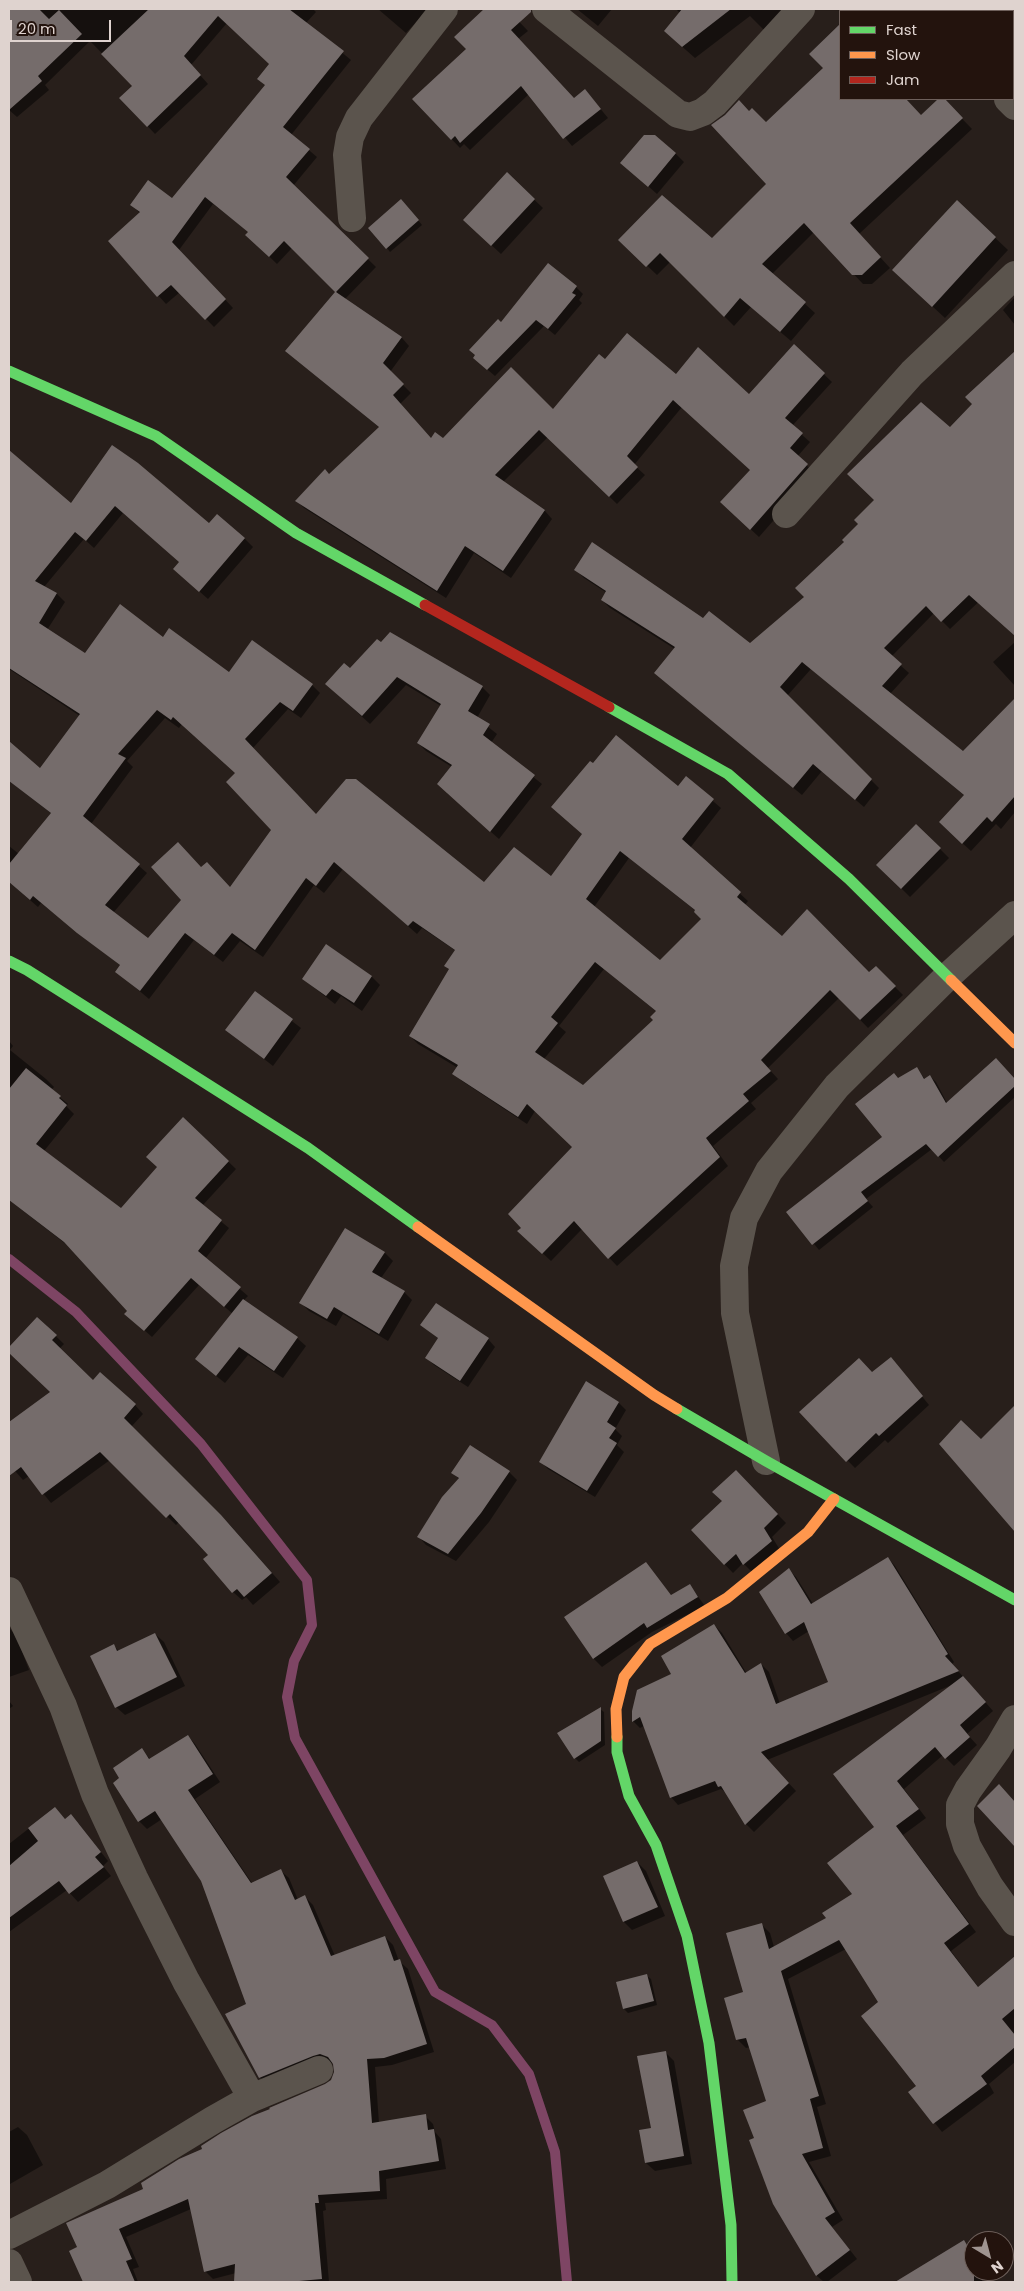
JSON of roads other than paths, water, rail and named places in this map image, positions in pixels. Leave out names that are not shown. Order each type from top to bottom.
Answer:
[{"type":"street","points":[[352,218],[347,155],[350,137],[359,118],[444,9]]},
{"type":"street","points":[[546,9],[678,114],[690,117],[703,112],[715,103],[801,9]]},
{"type":"street","points":[[786,514],[912,372],[1015,275]]},
{"type":"street","points":[[9,372],[156,436],[296,533],[728,774],[849,879],[947,978],[1015,1043]]},
{"type":"street","points":[[766,1461],[736,1313],[734,1266],[744,1218],[769,1171],[837,1086],[947,978],[1015,915]]},
{"type":"street","points":[[9,961],[35,975],[308,1148],[654,1395],[766,1461],[1015,1600]]},
{"type":"street","points":[[732,2282],[731,2225],[709,2043],[687,1936],[656,1845],[629,1796],[617,1752],[616,1709],[624,1677],[650,1644],[727,1598],[808,1532],[834,1499]]},
{"type":"street","points":[[9,1591],[63,1706],[96,1794],[134,1878],[186,1981],[252,2098]]},
{"type":"street","points":[[1015,1719],[960,1805],[960,1824],[967,1846],[990,1887],[1015,1922]]},
{"type":"street","points":[[9,2235],[107,2185],[212,2120],[252,2098],[319,2070]]},
{"type":"street","points":[[9,2263],[18,2282]]},
{"type":"waterway","points":[[9,1259],[76,1312],[201,1444],[307,1580],[312,1625],[294,1661],[287,1697],[295,1738],[435,1992],[492,2025],[529,2074],[555,2152],[567,2282]]}]
